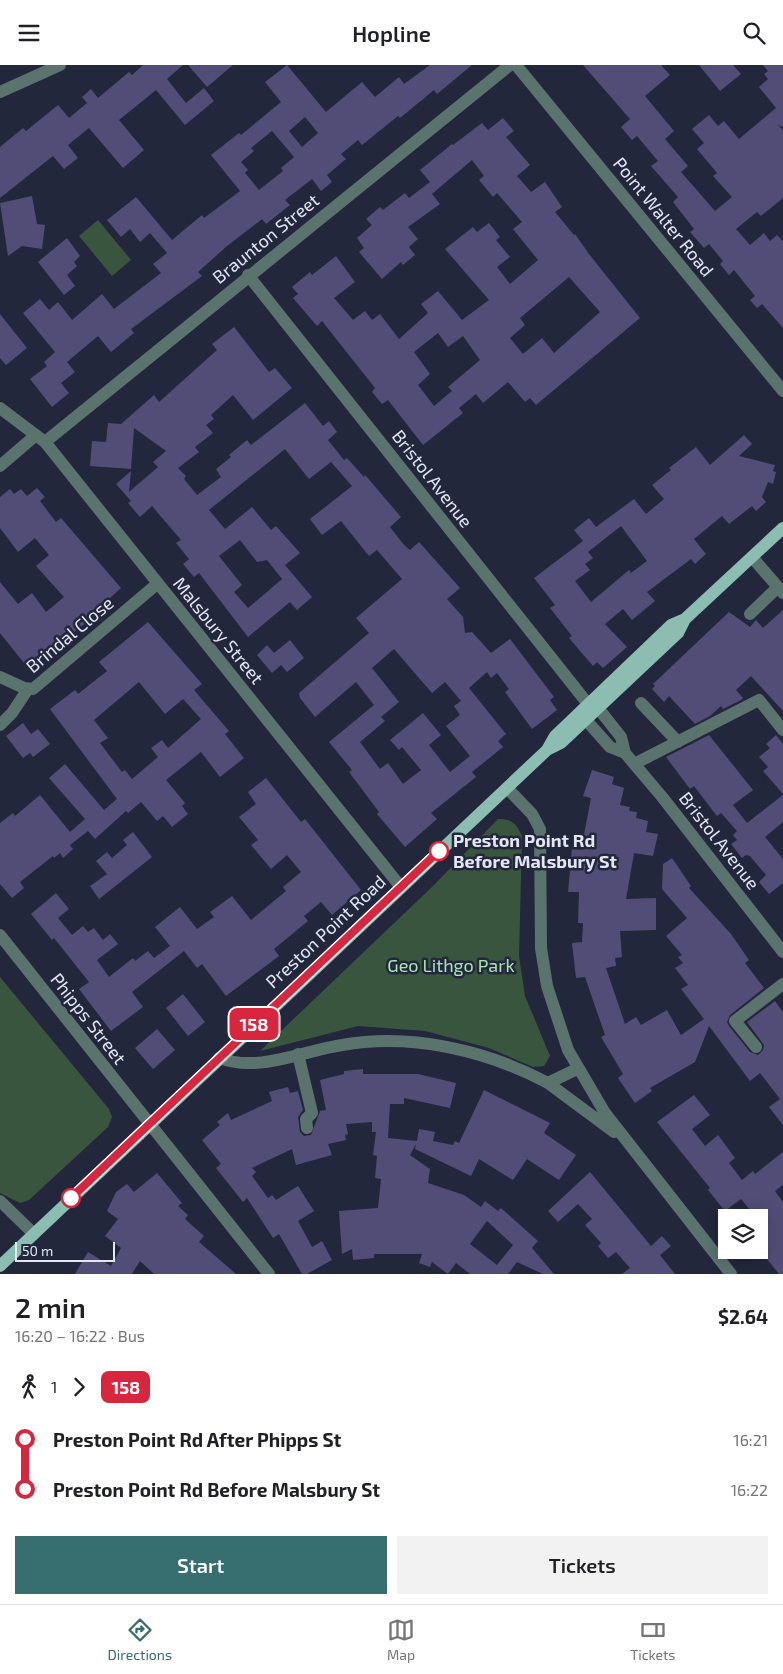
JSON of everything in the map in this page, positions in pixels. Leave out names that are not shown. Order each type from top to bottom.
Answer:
[{"type":"main road","name":"Preston Point Road","points":[[547,750],[554,736],[593,706],[678,633],[685,619],[783,528]]},
{"type":"main road","name":"Preston Point Road","points":[[0,1266],[400,886],[547,750],[561,743],[586,720],[593,706]]},
{"type":"street","points":[[0,93],[60,65]]},
{"type":"street","name":"Braunton Street","points":[[0,466],[40,439],[510,65]]},
{"type":"street","name":"Point Walter Road","points":[[516,65],[783,391]]},
{"type":"street","name":"Bristol Avenue","points":[[248,275],[578,692],[621,737],[625,753],[779,937],[783,952]]},
{"type":"street","name":"Malsbury Street","points":[[0,408],[40,439],[400,886]]},
{"type":"street","points":[[750,614],[780,590],[752,557]]},
{"type":"street","name":"Brindal Close","points":[[0,677],[28,689],[33,689],[157,584]]},
{"type":"street","points":[[0,725],[12,713],[28,689]]},
{"type":"street","points":[[634,764],[759,700],[783,729]]},
{"type":"street","points":[[641,703],[678,743]]},
{"type":"street","name":"Bristol Avenue","points":[[586,720],[610,747],[625,753]]},
{"type":"street","points":[[507,787],[532,814],[540,829],[540,936],[544,967],[555,1017],[577,1069],[620,1135],[731,1274]]},
{"type":"street","name":"Phipps Street","points":[[0,935],[269,1274]]},
{"type":"street","points":[[756,1047],[735,1021],[783,984]]},
{"type":"street","points":[[219,1057],[233,1063],[249,1064],[341,1045],[381,1039],[416,1041],[459,1050],[536,1077],[548,1083],[620,1135]]},
{"type":"street","points":[[298,1055],[312,1113],[306,1119],[307,1128]]},
{"type":"street","points":[[548,1083],[577,1069]]},
{"type":"street","points":[[0,1201],[34,1234]]},
{"type":"green space","points":[[98,220],[131,260],[112,276],[79,236]]},
{"type":"green space","name":"Geo Lithgo Park","points":[[498,819],[513,823],[522,836],[519,956],[525,996],[550,1056],[544,1066],[533,1067],[489,1048],[425,1031],[358,1026],[260,1051],[433,886]]},
{"type":"green space","points":[[0,977],[109,1109],[112,1117],[108,1127],[29,1200],[20,1203],[0,1193]]},
{"type":"building","points":[[143,65],[183,65],[167,79],[186,103],[204,88],[214,101],[185,125],[156,90],[119,120],[144,150],[123,168],[89,128],[68,145],[78,158],[64,169],[53,156],[0,198],[0,147],[23,128],[26,131],[58,105],[69,118],[87,103],[82,97],[91,89],[98,98],[129,72],[132,75]]},
{"type":"building","points":[[188,65],[233,65],[207,87]]},
{"type":"building","points":[[287,65],[326,112],[362,82],[375,97],[399,77],[404,84],[430,65],[472,65],[437,94],[434,90],[400,118],[398,116],[362,145],[358,140],[341,154],[346,159],[327,175],[332,182],[321,191],[312,179],[285,200],[290,205],[266,224],[262,219],[227,246],[198,272],[202,276],[131,329],[134,333],[111,352],[98,336],[67,362],[75,372],[61,383],[69,393],[52,407],[30,379],[47,366],[44,362],[55,352],[23,313],[40,299],[49,310],[58,302],[72,320],[102,294],[114,309],[161,273],[153,264],[167,253],[150,233],[140,242],[130,229],[121,237],[107,220],[136,197],[172,240],[202,215],[204,218],[240,191],[211,155],[239,133],[241,135],[281,102],[265,82]],"holes":[[[305,117],[318,133],[302,147],[289,131]],[[272,131],[294,157],[281,168],[283,171],[259,190],[245,173],[248,170],[241,162],[254,151],[251,148]]]},
{"type":"building","points":[[583,65],[661,65],[670,75],[645,96],[674,131],[665,139],[688,166],[681,172],[715,211],[732,197],[713,176],[717,173],[697,149],[704,143],[692,129],[709,115],[718,126],[724,121],[739,139],[776,108],[759,87],[768,79],[764,74],[768,71],[763,65],[783,65],[783,127],[778,125],[783,130],[783,198],[761,216],[757,212],[736,229],[750,245],[764,233],[770,241],[777,235],[783,241],[783,328],[762,304],[757,308],[750,300],[755,296],[734,270],[729,275],[720,264],[723,261],[709,244],[704,248],[690,232],[694,229],[673,202],[678,197],[651,166],[658,161],[637,136],[632,140],[621,127],[630,119]]},
{"type":"building","points":[[699,65],[733,65],[741,74],[720,91]]},
{"type":"building","points":[[503,118],[514,131],[506,137],[530,165],[517,176],[531,192],[545,182],[562,207],[555,212],[575,234],[640,318],[536,405],[530,398],[525,402],[508,382],[483,403],[476,394],[459,408],[463,413],[423,445],[388,400],[382,404],[372,392],[375,388],[322,321],[317,326],[293,298],[298,294],[292,287],[310,272],[312,275],[336,256],[355,282],[334,298],[353,320],[365,311],[372,320],[380,314],[399,339],[428,313],[421,304],[438,291],[462,320],[489,300],[445,249],[473,227],[477,232],[489,223],[500,237],[496,240],[510,257],[497,267],[510,284],[538,260],[513,229],[522,222],[497,193],[493,197],[479,180],[484,176],[472,160],[432,194],[440,204],[408,227],[418,239],[409,247],[415,255],[403,265],[401,262],[382,279],[359,252],[364,248],[357,238],[372,225],[366,219],[380,207],[383,210],[405,193],[409,198],[430,182],[420,170],[482,123],[488,130]],"holes":[[[569,277],[600,312],[554,353],[542,338],[523,354],[510,338],[525,325],[520,318]],[[438,333],[448,347],[463,336],[480,360],[448,387],[452,391],[434,406],[418,385],[430,374],[414,352]]]},
{"type":"building","points":[[32,196],[37,224],[45,225],[42,249],[22,246],[8,256],[0,203]]},
{"type":"building","points":[[67,238],[80,256],[74,262],[77,266],[67,275],[75,286],[64,295],[38,262]]},
{"type":"building","points":[[0,314],[27,348],[6,365],[0,358]]},
{"type":"building","points":[[234,327],[269,372],[275,368],[292,388],[253,420],[233,395],[211,415],[214,419],[206,425],[213,433],[195,447],[199,452],[178,468],[186,476],[184,479],[197,495],[221,477],[216,469],[231,457],[229,455],[247,440],[251,445],[305,403],[323,426],[329,421],[337,432],[328,440],[344,460],[347,458],[364,477],[365,475],[401,517],[390,527],[404,545],[410,550],[419,542],[460,588],[447,599],[463,617],[465,633],[472,632],[491,653],[510,639],[554,697],[550,700],[557,710],[532,729],[505,692],[509,689],[497,673],[491,678],[487,672],[469,688],[506,734],[498,741],[503,747],[472,772],[476,777],[431,813],[437,819],[405,847],[377,814],[379,812],[349,772],[352,770],[329,742],[374,705],[356,682],[315,717],[300,698],[299,693],[369,633],[356,618],[402,579],[377,550],[369,556],[341,521],[322,535],[310,519],[352,486],[331,462],[309,479],[285,449],[209,510],[225,529],[252,507],[271,530],[276,526],[300,553],[285,565],[312,597],[297,610],[290,602],[248,637],[199,573],[194,577],[183,564],[189,559],[176,543],[181,540],[152,506],[140,517],[128,503],[131,501],[116,484],[131,471],[129,492],[158,467],[153,462],[166,451],[134,428],[131,469],[90,466],[92,441],[106,442],[108,423],[121,424],[154,395],[159,402],[217,350],[212,344]],"holes":[[[240,540],[257,562],[267,560],[282,579],[248,608],[234,592],[242,585],[219,556]],[[394,649],[432,693],[445,682],[461,701],[454,706],[460,715],[446,726],[470,756],[450,772],[429,745],[441,735],[423,713],[390,740],[399,750],[402,747],[421,770],[403,784],[388,763],[380,769],[360,742],[385,721],[381,717],[399,702],[372,668]]]},
{"type":"building","points":[[744,435],[752,444],[739,456],[775,465],[773,471],[776,472],[773,484],[768,482],[762,497],[766,502],[756,511],[752,506],[729,524],[722,516],[694,539],[706,554],[695,564],[691,559],[647,592],[655,601],[632,620],[623,609],[605,624],[627,647],[603,668],[597,662],[593,666],[569,638],[572,636],[550,608],[555,605],[534,578],[583,541],[574,530],[589,518],[596,527],[634,499],[646,514],[664,499],[652,485],[671,470],[669,468],[696,447],[710,465]],"holes":[[[621,526],[647,561],[631,573],[629,570],[591,602],[575,581],[590,570],[585,564],[593,558],[588,552]]]},
{"type":"building","points":[[37,488],[45,497],[40,501],[56,522],[61,518],[121,588],[110,598],[113,602],[28,668],[0,633],[0,582],[18,604],[32,593],[46,612],[64,597],[36,566],[49,555],[35,538],[18,552],[0,528],[0,497],[10,489],[14,494],[21,489],[27,496]]},
{"type":"building","points":[[783,610],[783,711],[751,676],[736,690],[743,698],[741,700],[723,709],[721,706],[710,716],[695,724],[669,696],[664,702],[652,689],[655,686],[653,684],[729,612],[750,627],[756,620],[763,628]]},
{"type":"building","points":[[148,622],[202,684],[194,690],[229,731],[225,734],[244,758],[220,777],[201,752],[166,780],[185,803],[182,806],[188,814],[172,827],[163,816],[157,821],[141,802],[128,813],[126,811],[95,839],[88,831],[70,845],[73,849],[63,858],[60,853],[54,858],[53,856],[20,882],[24,888],[12,898],[0,884],[0,823],[13,813],[15,816],[40,795],[70,832],[85,819],[49,778],[65,764],[104,810],[117,799],[50,709],[75,690],[78,694],[107,671],[99,662]],"holes":[[[139,682],[165,714],[183,699],[201,719],[168,748],[162,740],[151,748],[158,757],[132,779],[125,770],[122,772],[100,743],[108,738],[94,720]]]},
{"type":"building","points":[[290,640],[304,658],[287,672],[281,665],[272,673],[257,655],[267,645],[274,653]]},
{"type":"building","points":[[23,723],[31,734],[38,729],[50,744],[33,757],[30,753],[23,758],[6,736]]},
{"type":"building","points":[[709,735],[753,790],[733,805],[747,823],[783,795],[783,822],[765,837],[783,859],[783,883],[769,894],[759,882],[766,875],[750,856],[746,855],[742,858],[731,844],[737,840],[733,835],[737,831],[721,813],[717,816],[694,786],[690,789],[666,757]]},
{"type":"building","points":[[776,735],[783,744],[783,794],[763,771],[768,767],[759,757],[770,748],[766,744]]},
{"type":"building","points":[[592,770],[614,777],[612,784],[624,788],[620,805],[630,807],[629,811],[637,812],[636,818],[648,821],[646,832],[658,834],[653,856],[634,853],[626,899],[656,898],[656,930],[620,931],[622,957],[615,958],[616,966],[606,968],[625,1024],[636,1017],[641,1025],[667,1010],[681,1035],[704,1019],[681,989],[688,985],[675,968],[683,963],[678,957],[682,955],[666,936],[687,918],[662,889],[663,864],[672,858],[691,886],[689,888],[731,934],[749,960],[745,963],[764,988],[730,1015],[727,1022],[729,1026],[750,1052],[758,1055],[763,1050],[764,1045],[747,1022],[775,1001],[783,1012],[783,1125],[769,1107],[780,1099],[760,1073],[750,1081],[709,1026],[695,1062],[650,1088],[652,1091],[635,1103],[618,1078],[623,1074],[601,1037],[605,1035],[585,977],[576,978],[572,943],[582,942],[583,923],[578,923],[579,892],[568,892],[572,848],[581,850],[591,798],[583,796]]},
{"type":"building","points":[[266,778],[301,822],[305,819],[361,890],[332,915],[321,902],[304,916],[308,921],[274,949],[279,956],[226,996],[202,964],[197,968],[184,951],[132,992],[143,1007],[111,1031],[79,989],[89,982],[54,938],[52,940],[31,914],[56,893],[69,909],[58,918],[72,935],[83,926],[88,932],[94,928],[103,940],[110,934],[118,944],[97,960],[109,977],[133,958],[135,961],[148,951],[154,958],[170,946],[155,927],[180,907],[197,929],[214,917],[210,912],[232,896],[251,920],[286,891],[283,887],[301,872],[287,855],[271,869],[251,845],[258,840],[239,817],[256,804],[248,792]]},
{"type":"building","points":[[133,832],[152,857],[99,899],[90,886],[107,874],[96,861],[107,852],[112,858],[127,845],[123,840]]},
{"type":"building","points":[[183,994],[205,1022],[188,1036],[166,1008]]},
{"type":"building","points":[[157,1029],[175,1050],[153,1069],[135,1048]]},
{"type":"building","points":[[363,1069],[363,1074],[418,1074],[456,1083],[450,1108],[404,1098],[404,1104],[390,1104],[388,1138],[417,1141],[419,1129],[435,1132],[433,1141],[453,1145],[455,1141],[459,1143],[484,1090],[550,1123],[544,1133],[576,1155],[559,1180],[527,1159],[513,1180],[479,1159],[471,1176],[415,1149],[416,1144],[410,1155],[430,1169],[428,1183],[464,1195],[481,1207],[485,1201],[498,1211],[501,1208],[538,1241],[532,1248],[554,1274],[543,1274],[517,1262],[508,1274],[470,1274],[456,1263],[448,1274],[432,1262],[430,1267],[419,1263],[422,1254],[374,1254],[374,1258],[353,1260],[352,1249],[342,1254],[339,1211],[378,1208],[381,1179],[375,1178],[377,1156],[373,1155],[376,1132],[372,1132],[372,1122],[346,1124],[348,1134],[345,1135],[346,1140],[328,1144],[332,1155],[296,1165],[292,1149],[252,1168],[256,1172],[252,1176],[268,1198],[272,1195],[276,1200],[298,1186],[314,1211],[298,1221],[312,1247],[322,1241],[332,1260],[307,1274],[302,1274],[279,1234],[273,1238],[247,1198],[243,1202],[216,1168],[221,1164],[202,1140],[220,1125],[217,1122],[228,1113],[231,1120],[272,1101],[269,1092],[288,1087],[290,1093],[298,1091],[303,1110],[298,1117],[300,1132],[304,1136],[311,1135],[320,1111],[326,1110],[320,1080],[344,1074],[344,1071]],"holes":[[[487,1221],[513,1245],[497,1265],[470,1244]]]},
{"type":"building","points":[[694,1095],[710,1115],[692,1129],[705,1146],[718,1135],[735,1158],[729,1163],[742,1180],[753,1171],[755,1174],[783,1152],[783,1185],[775,1191],[783,1202],[783,1274],[779,1274],[767,1259],[768,1209],[749,1209],[741,1199],[728,1209],[723,1209],[708,1190],[710,1188],[657,1122]]},
{"type":"building","points":[[590,1172],[651,1246],[662,1236],[671,1246],[660,1255],[675,1274],[622,1274],[630,1268],[616,1252],[608,1258],[598,1246],[601,1243],[585,1225],[592,1219],[578,1204],[558,1222],[548,1211]]},
{"type":"building","points":[[157,1173],[182,1203],[178,1206],[188,1215],[185,1219],[204,1236],[199,1242],[236,1274],[154,1274],[140,1261],[132,1274],[75,1274],[88,1252],[111,1266],[121,1248],[105,1236],[118,1219],[107,1211],[116,1192],[127,1184],[134,1192]]},
{"type":"bus line","name":"158","points":[[71,1198],[439,851]]},
{"type":"place","name":"Preston Point Rd Before Malsbury St","points":[[439,851]]}]
